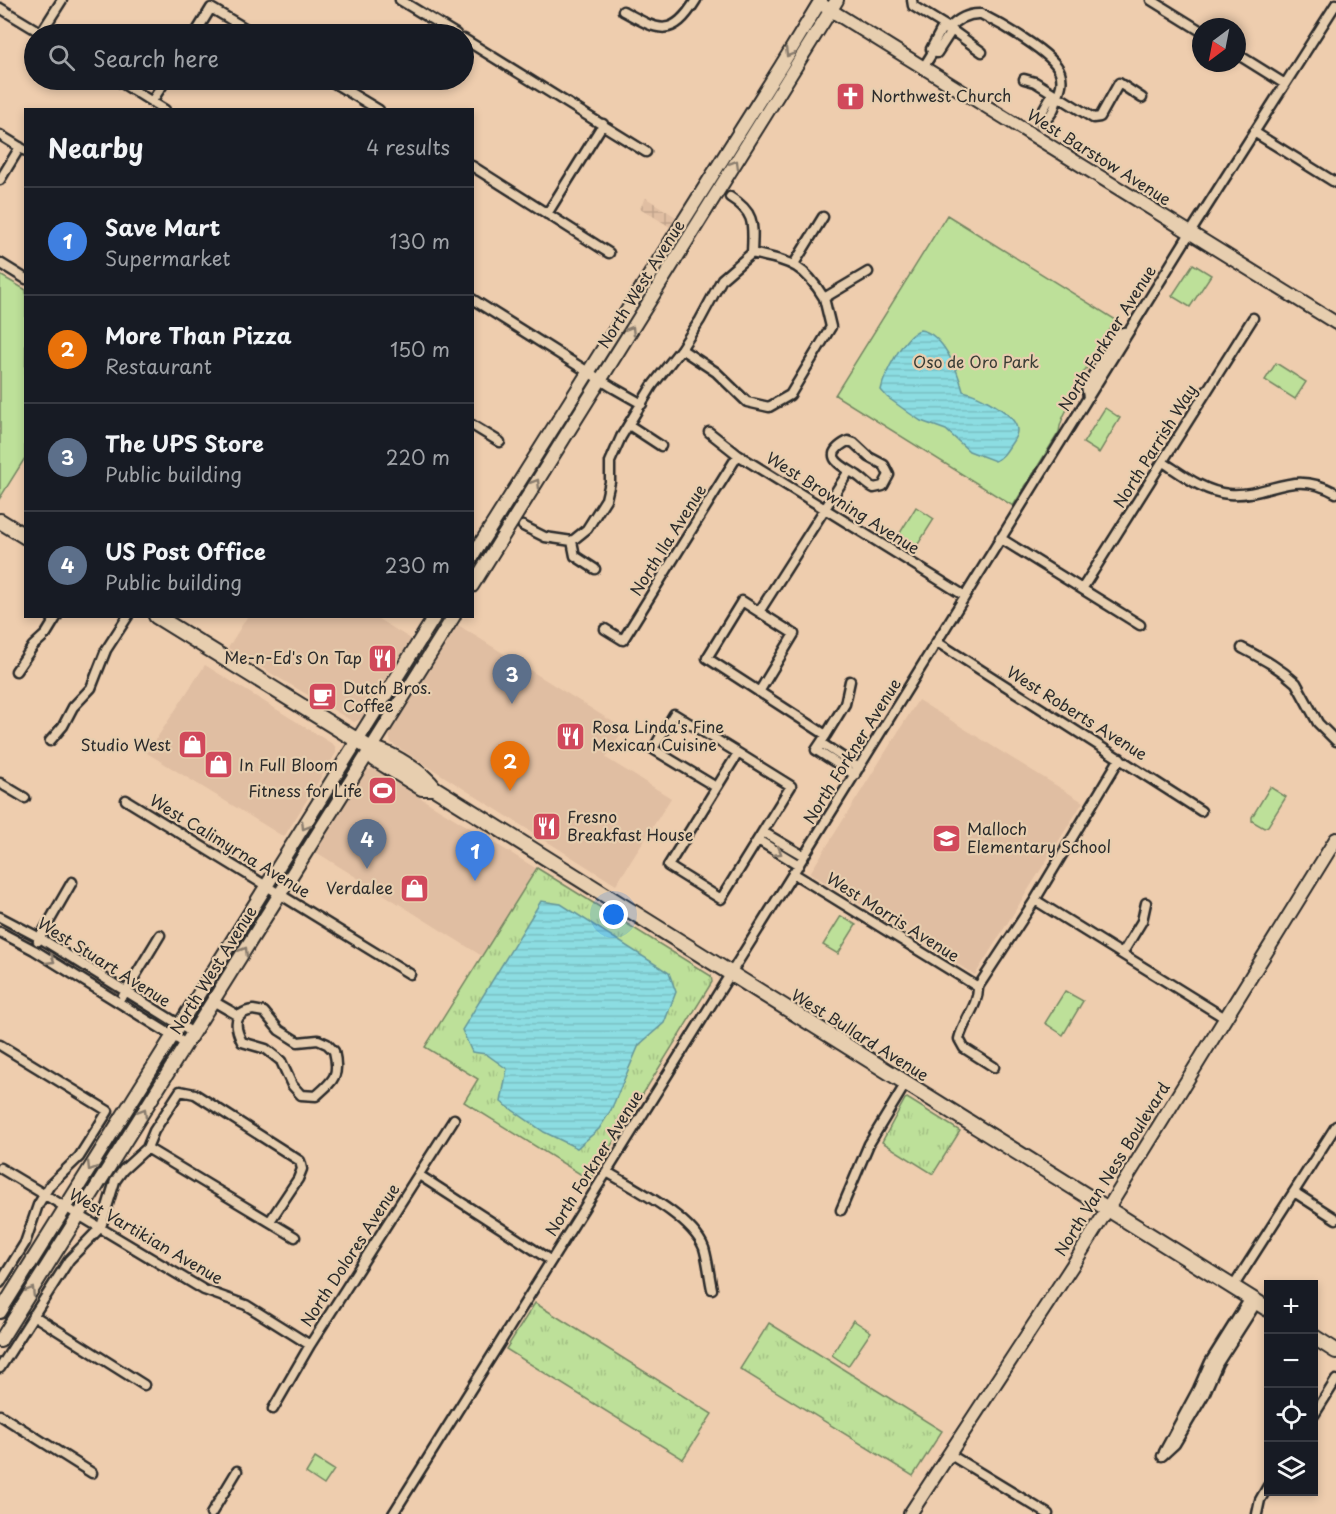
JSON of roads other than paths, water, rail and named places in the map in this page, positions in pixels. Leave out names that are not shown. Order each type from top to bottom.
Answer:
[{"type":"main road","name":"West Barstow Avenue","points":[[818,1],[834,5],[923,68],[1336,323]]},
{"type":"main road","name":"North West Avenue","points":[[474,554],[781,66],[818,1]]},
{"type":"main road","name":"North West Avenue","points":[[474,583],[834,5]]},
{"type":"main road","points":[[474,567],[516,498],[528,469]]},
{"type":"main road","points":[[0,521],[24,536]]},
{"type":"main road","name":"North West Avenue","points":[[0,1312],[434,618]]},
{"type":"main road","name":"North West Avenue","points":[[0,1341],[452,618]]},
{"type":"main road","name":"West Bullard Avenue","points":[[177,622],[358,740],[371,749],[375,759],[422,788],[434,788],[1258,1303]]},
{"type":"main road","name":"North Van Ness Boulevard","points":[[910,1514],[1078,1257],[1106,1208],[1336,839]]},
{"type":"main road","points":[[1318,1340],[1336,1351]]},
{"type":"street","points":[[48,24],[62,0]]},
{"type":"street","points":[[400,0],[440,24]]},
{"type":"street","points":[[623,11],[647,25],[669,28],[680,22],[696,0]]},
{"type":"street","points":[[912,0],[913,6],[982,52]]},
{"type":"street","points":[[1151,0],[1192,25]]},
{"type":"street","name":"North Forkner Avenue","points":[[393,1514],[799,865],[1190,233],[1336,4]]},
{"type":"street","points":[[0,8],[26,24]]},
{"type":"street","points":[[201,24],[211,8],[238,24]]},
{"type":"street","points":[[949,28],[959,19],[981,14],[1044,52],[1055,62],[1060,71],[1062,83],[1058,96]]},
{"type":"street","points":[[923,68],[933,52],[937,53],[950,33],[949,28]]},
{"type":"street","points":[[474,45],[646,152]]},
{"type":"street","points":[[1246,60],[1285,84]]},
{"type":"street","points":[[1024,79],[1035,82],[1098,119],[1119,83],[1142,98]]},
{"type":"street","points":[[134,90],[162,108]]},
{"type":"street","points":[[152,101],[159,90]]},
{"type":"street","points":[[346,90],[376,108]]},
{"type":"street","points":[[1033,136],[1042,122],[1042,112],[1050,98],[1058,96]]},
{"type":"street","points":[[547,214],[603,124]]},
{"type":"street","points":[[1254,132],[1336,183]]},
{"type":"street","points":[[0,135],[23,149],[0,180]]},
{"type":"street","points":[[474,167],[609,253]]},
{"type":"street","points":[[523,526],[545,537],[572,541],[587,529],[606,499],[610,482],[610,462],[652,386],[700,320],[722,279],[752,253],[753,223],[745,207],[730,197]]},
{"type":"street","points":[[794,264],[823,218]]},
{"type":"street","points":[[681,349],[716,372],[747,402],[769,407],[790,395],[831,327],[824,298],[812,279],[794,264],[752,253]]},
{"type":"street","points":[[0,263],[24,278]]},
{"type":"street","points":[[824,298],[868,272]]},
{"type":"street","points":[[474,300],[642,404]]},
{"type":"street","name":"North Parrish Way","points":[[1082,589],[1253,318]]},
{"type":"street","points":[[629,425],[661,446]]},
{"type":"street","points":[[474,426],[500,442]]},
{"type":"street","name":"West Browning Avenue","points":[[709,432],[738,455],[965,596]]},
{"type":"street","points":[[848,441],[884,465],[889,476],[883,486],[874,488],[849,471],[838,465],[835,457],[838,447],[848,441]]},
{"type":"street","name":"North Ila Avenue","points":[[605,629],[623,640],[738,455]]},
{"type":"street","points":[[1163,462],[1199,485],[1226,494],[1240,494],[1299,482],[1322,486],[1336,493]]},
{"type":"street","points":[[759,612],[849,471]]},
{"type":"street","points":[[1000,538],[1140,625]]},
{"type":"street","points":[[572,541],[575,556],[595,569]]},
{"type":"street","points":[[759,692],[794,634],[742,601],[707,658],[759,692],[857,771]]},
{"type":"street","points":[[16,671],[56,618]]},
{"type":"street","points":[[50,741],[63,726],[73,707],[91,688],[106,650],[127,618]]},
{"type":"street","name":"West Roberts Avenue","points":[[937,642],[1201,811]]},
{"type":"street","points":[[1242,648],[1280,667],[1296,683],[1318,723],[1336,741]]},
{"type":"street","points":[[821,743],[845,704],[850,681]]},
{"type":"street","points":[[716,788],[653,749],[674,714],[738,753],[791,786],[721,899],[668,866],[738,753]]},
{"type":"street","points":[[994,1067],[964,1048],[959,1039],[978,995],[978,987],[1035,900],[1120,758]]},
{"type":"street","points":[[0,783],[25,798]]},
{"type":"street","name":"West Calimyrna Avenue","points":[[126,800],[410,974]]},
{"type":"street","points":[[763,832],[804,856]]},
{"type":"street","points":[[758,840],[799,865]]},
{"type":"street","name":"West Morris Avenue","points":[[793,873],[978,987]]},
{"type":"street","points":[[34,950],[72,882]]},
{"type":"street","points":[[1035,900],[1225,1018]]},
{"type":"street","points":[[1122,954],[1142,921],[1146,903]]},
{"type":"street","name":"West Stuart Avenue","points":[[0,917],[40,938],[125,991],[177,1031]]},
{"type":"street","name":"West Stuart Avenue","points":[[0,932],[119,1002],[189,1038]]},
{"type":"street","points":[[119,1002],[160,935]]},
{"type":"street","points":[[213,1000],[239,1016]]},
{"type":"street","points":[[245,1011],[264,1012],[279,1030],[298,1042],[318,1040],[327,1044],[334,1051],[337,1060],[337,1072],[330,1084],[316,1096],[301,1095],[292,1085],[281,1061],[266,1050],[242,1042],[236,1030],[239,1016],[245,1011]]},
{"type":"street","points":[[0,1045],[108,1111],[79,1157],[50,1185],[38,1205],[25,1243],[0,1283]]},
{"type":"street","points":[[841,1210],[869,1144],[906,1083]]},
{"type":"street","points":[[0,1368],[69,1260],[101,1227],[115,1181],[123,1170],[147,1148],[154,1131],[180,1091],[195,1094],[300,1161],[302,1169],[298,1179],[270,1221]]},
{"type":"street","name":"North Dolores Avenue","points":[[273,1409],[310,1345],[454,1119]]},
{"type":"street","points":[[1233,1287],[1336,1126]]},
{"type":"street","points":[[147,1148],[295,1237]]},
{"type":"street","name":"West Vartikian Avenue","points":[[0,1168],[204,1290],[246,1305],[310,1345]]},
{"type":"street","points":[[607,1172],[673,1213],[695,1232],[704,1247],[712,1289]]},
{"type":"street","points":[[419,1175],[550,1260]]},
{"type":"street","points":[[1294,1192],[1336,1219]]},
{"type":"street","points":[[1181,1426],[1202,1391],[1221,1352],[1258,1303]]},
{"type":"street","points":[[33,1315],[144,1384]]},
{"type":"street","points":[[1318,1409],[1336,1380]]},
{"type":"street","points":[[0,1415],[92,1473]]},
{"type":"street","points":[[949,1454],[1048,1514]]},
{"type":"street","points":[[211,1514],[237,1471]]},
{"type":"street","points":[[1257,1514],[1264,1494]]},
{"type":"water","points":[[920,330],[936,338],[942,345],[953,364],[963,391],[996,406],[1016,425],[1015,438],[1004,454],[995,461],[969,451],[946,430],[921,421],[887,397],[881,390],[901,347]]},
{"type":"water","points":[[541,901],[561,904],[669,973],[676,992],[664,1023],[639,1045],[611,1110],[599,1129],[577,1148],[544,1132],[501,1102],[507,1069],[486,1054],[472,1052],[462,1030]]},
{"type":"place","name":"Northwest Church","points":[[850,96]]},
{"type":"place","name":"Me-n-Ed's On Tap","points":[[383,658]]},
{"type":"place","name":"Dutch Bros. Coffee","points":[[322,697]]},
{"type":"place","name":"The UPS Store","points":[[512,704]]},
{"type":"place","name":"Rosa Linda's Fine Mexican Cuisine","points":[[571,736]]},
{"type":"place","name":"Studio West","points":[[192,745]]},
{"type":"place","name":"In Full Bloom","points":[[218,765]]},
{"type":"place","name":"Fitness for Life","points":[[383,791]]},
{"type":"place","name":"More Than Pizza","points":[[510,791]]},
{"type":"place","name":"Fresno Breakfast House","points":[[546,826]]},
{"type":"place","name":"Malloch Elementary School","points":[[946,838]]},
{"type":"place","name":"US Post Office","points":[[367,869]]},
{"type":"place","name":"Save Mart","points":[[475,881]]},
{"type":"place","name":"Verdalee","points":[[414,888]]},
{"type":"park label","name":"Oso de Oro Park","points":[[976,362]]}]
